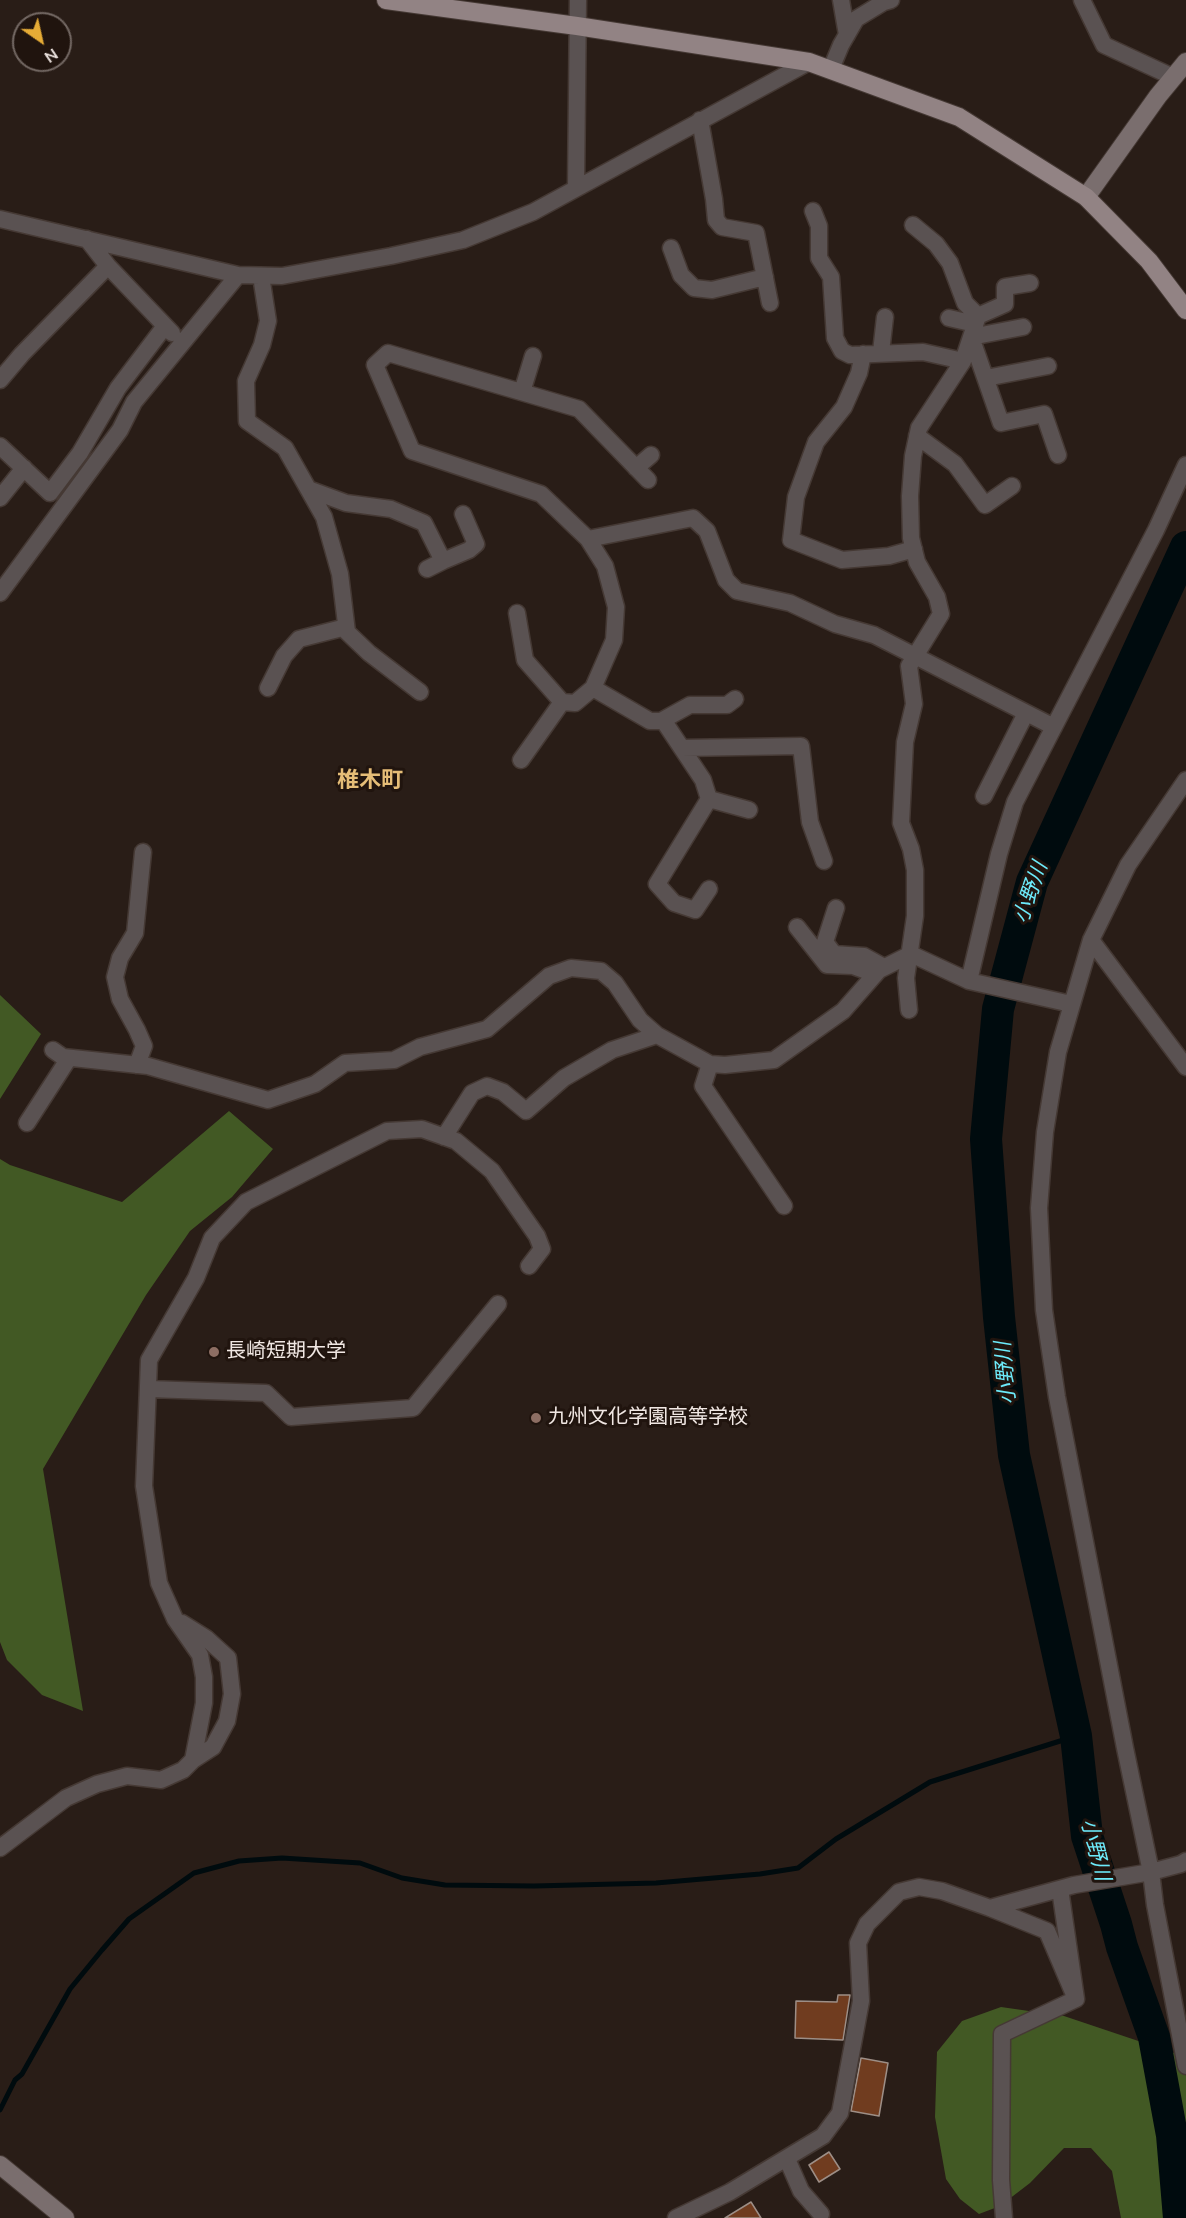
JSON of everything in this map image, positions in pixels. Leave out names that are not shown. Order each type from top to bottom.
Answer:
[{"type":"main road","points":[[386,0],[577,26],[809,62],[959,117],[1086,197],[1149,261],[1186,310]]},
{"type":"street","points":[[576,188],[578,0]]},
{"type":"street","points":[[841,0],[847,35]]},
{"type":"street","points":[[831,69],[856,19],[891,0]]},
{"type":"street","points":[[1082,0],[1104,45],[1173,77]]},
{"type":"street","points":[[0,219],[238,275],[282,276],[463,240],[533,212],[809,62]]},
{"type":"street","points":[[1086,197],[1186,62]]},
{"type":"street","points":[[700,120],[716,220],[722,227],[756,233],[771,303]]},
{"type":"street","points":[[813,211],[819,226],[819,258],[831,277],[835,338],[842,351],[850,355],[923,352],[963,361]]},
{"type":"street","points":[[913,225],[936,244],[950,263],[975,326],[986,378],[1001,423],[1044,414],[1058,455]]},
{"type":"street","points":[[87,239],[108,266],[165,326],[184,341]]},
{"type":"street","points":[[670,248],[681,275],[694,288],[712,290],[765,277]]},
{"type":"street","points":[[0,380],[22,354],[108,266]]},
{"type":"street","points":[[0,593],[120,430],[134,402],[238,275]]},
{"type":"street","points":[[261,276],[268,321],[262,345],[246,381],[247,421],[285,448],[324,517],[340,574],[347,632],[369,653],[420,692]]},
{"type":"street","points":[[909,1010],[906,978],[915,915],[915,870],[911,849],[901,823],[905,742],[914,704],[909,666],[941,614],[937,597],[917,562],[911,538],[910,496],[913,456],[919,428],[963,361],[975,326],[1005,304],[1005,287],[1030,283]]},
{"type":"street","points":[[881,352],[885,317]]},
{"type":"street","points":[[949,318],[975,326],[1023,327]]},
{"type":"street","points":[[0,446],[50,493],[80,453],[118,388],[165,326]]},
{"type":"street","points":[[517,613],[525,660],[562,702],[575,703],[593,688],[614,640],[616,607],[605,566],[588,539],[541,494],[412,451],[375,365],[388,353],[579,409],[642,474],[651,455]]},
{"type":"street","points":[[863,354],[859,373],[844,407],[816,442],[796,497],[791,540],[842,560],[889,556],[914,549]]},
{"type":"street","points":[[522,392],[533,356]]},
{"type":"street","points":[[986,378],[1048,366]]},
{"type":"street","points":[[918,436],[956,464],[985,505],[1012,486]]},
{"type":"street","points":[[973,982],[999,854],[1015,802],[1156,530],[1186,465]]},
{"type":"street","points":[[0,498],[24,468]]},
{"type":"street","points":[[308,489],[346,503],[391,509],[424,523],[443,561]]},
{"type":"street","points":[[427,569],[469,550],[476,544],[463,514]]},
{"type":"street","points":[[588,539],[693,518],[707,531],[726,580],[737,591],[790,603],[835,624],[874,635],[1053,727]]},
{"type":"street","points":[[268,688],[284,656],[299,639],[346,627]]},
{"type":"street","points":[[593,688],[650,721],[663,720],[690,705],[727,705],[735,699]]},
{"type":"street","points":[[521,760],[562,702]]},
{"type":"street","points":[[984,796],[1026,713]]},
{"type":"street","points":[[663,720],[703,780],[709,799],[657,884],[674,903],[695,910],[709,889]]},
{"type":"street","points":[[682,748],[801,746],[810,822],[824,861]]},
{"type":"street","points":[[1186,780],[1128,865],[1091,940],[1066,1002],[1045,1132],[1039,1208],[1044,1310],[1057,1397],[1125,1748],[1146,1872],[1155,1905],[1186,2066]]},
{"type":"street","points":[[709,799],[749,810]]},
{"type":"street","points":[[137,1065],[144,1046],[120,999],[115,977],[120,958],[135,933],[143,852]]},
{"type":"street","points":[[836,908],[825,942],[834,954],[864,956],[879,970]]},
{"type":"street","points":[[797,927],[827,964],[879,970]]},
{"type":"street","points":[[1091,940],[1186,1067]]},
{"type":"street","points":[[53,1050],[63,1058],[147,1066],[268,1100],[315,1084],[345,1063],[394,1060],[420,1047],[487,1029],[549,976],[571,968],[601,971],[615,983],[640,1020],[657,1035],[710,1064],[725,1065],[774,1059],[843,1011],[879,970],[911,954]]},
{"type":"street","points":[[911,954],[973,982],[1066,1002]]},
{"type":"street","points":[[444,1137],[472,1093],[487,1086],[503,1092],[526,1111],[564,1078],[612,1050],[657,1035]]},
{"type":"street","points":[[27,1123],[69,1058]]},
{"type":"street","points":[[710,1064],[703,1086],[784,1206]]},
{"type":"street","points":[[193,1760],[204,1703],[204,1677],[200,1655],[175,1619],[159,1583],[144,1486],[149,1360],[196,1278],[212,1238],[246,1202],[387,1131],[422,1129],[456,1141],[492,1171],[537,1236],[542,1249],[528,1266]]},
{"type":"street","points":[[149,1389],[266,1393],[291,1417],[413,1408],[498,1304]]},
{"type":"street","points":[[0,1848],[66,1798],[97,1784],[127,1776],[161,1780],[183,1770],[193,1760],[213,1747],[227,1721],[232,1694],[228,1658],[206,1638],[175,1619]]},
{"type":"street","points":[[990,1908],[1067,1887],[1146,1872],[1186,1861]]},
{"type":"street","points":[[676,2218],[730,2192],[824,2136],[840,2113],[861,2001],[858,1943],[867,1924],[900,1893],[919,1887],[942,1892],[1047,1931],[1076,1999]]},
{"type":"street","points":[[1067,1887],[1076,1999]]},
{"type":"street","points":[[1004,2218],[1000,2180],[1002,2034],[1076,1999]]},
{"type":"street","points":[[787,2159],[801,2191],[821,2214]]},
{"type":"street","points":[[0,2165],[65,2218]]},
{"type":"green space","points":[[0,995],[41,1034],[0,1099]]},
{"type":"green space","points":[[229,1111],[273,1149],[232,1197],[190,1231],[146,1295],[43,1469],[83,1711],[42,1695],[7,1660],[0,1642],[0,1159],[10,1165],[122,1202]]},
{"type":"green space","points":[[1001,2007],[1064,2016],[1186,2057],[1186,2218],[1121,2218],[1112,2171],[1091,2148],[1064,2148],[1030,2183],[1000,2206],[979,2214],[960,2199],[946,2179],[935,2117],[937,2052],[962,2021]]},
{"type":"building","points":[[838,1995],[850,1995],[843,2040],[795,2038],[796,2001],[837,2002]]},
{"type":"building","points":[[861,2058],[888,2063],[879,2116],[851,2111]]},
{"type":"building","points":[[829,2152],[840,2169],[819,2182],[809,2165]]},
{"type":"building","points":[[751,2202],[761,2218],[725,2218]]},
{"type":"waterway","name":"小野川","points":[[1179,2218],[1172,2135],[1154,2037],[1122,1947],[1087,1836],[1076,1736],[1014,1455],[999,1317],[986,1139],[998,1009],[1032,882],[1186,547]]},
{"type":"waterway","points":[[0,2110],[15,2080],[22,2074],[70,1989],[129,1919],[194,1873],[239,1861],[282,1858],[360,1863],[402,1878],[445,1885],[534,1886],[656,1883],[760,1874],[798,1868],[836,1839],[930,1782],[1076,1736]]},
{"type":"place","name":"長崎短期大学","points":[[214,1352]]},
{"type":"place","name":"九州文化学園高等学校","points":[[536,1418]]},
{"type":"district","name":"椎木町","points":[[370,782]]}]
